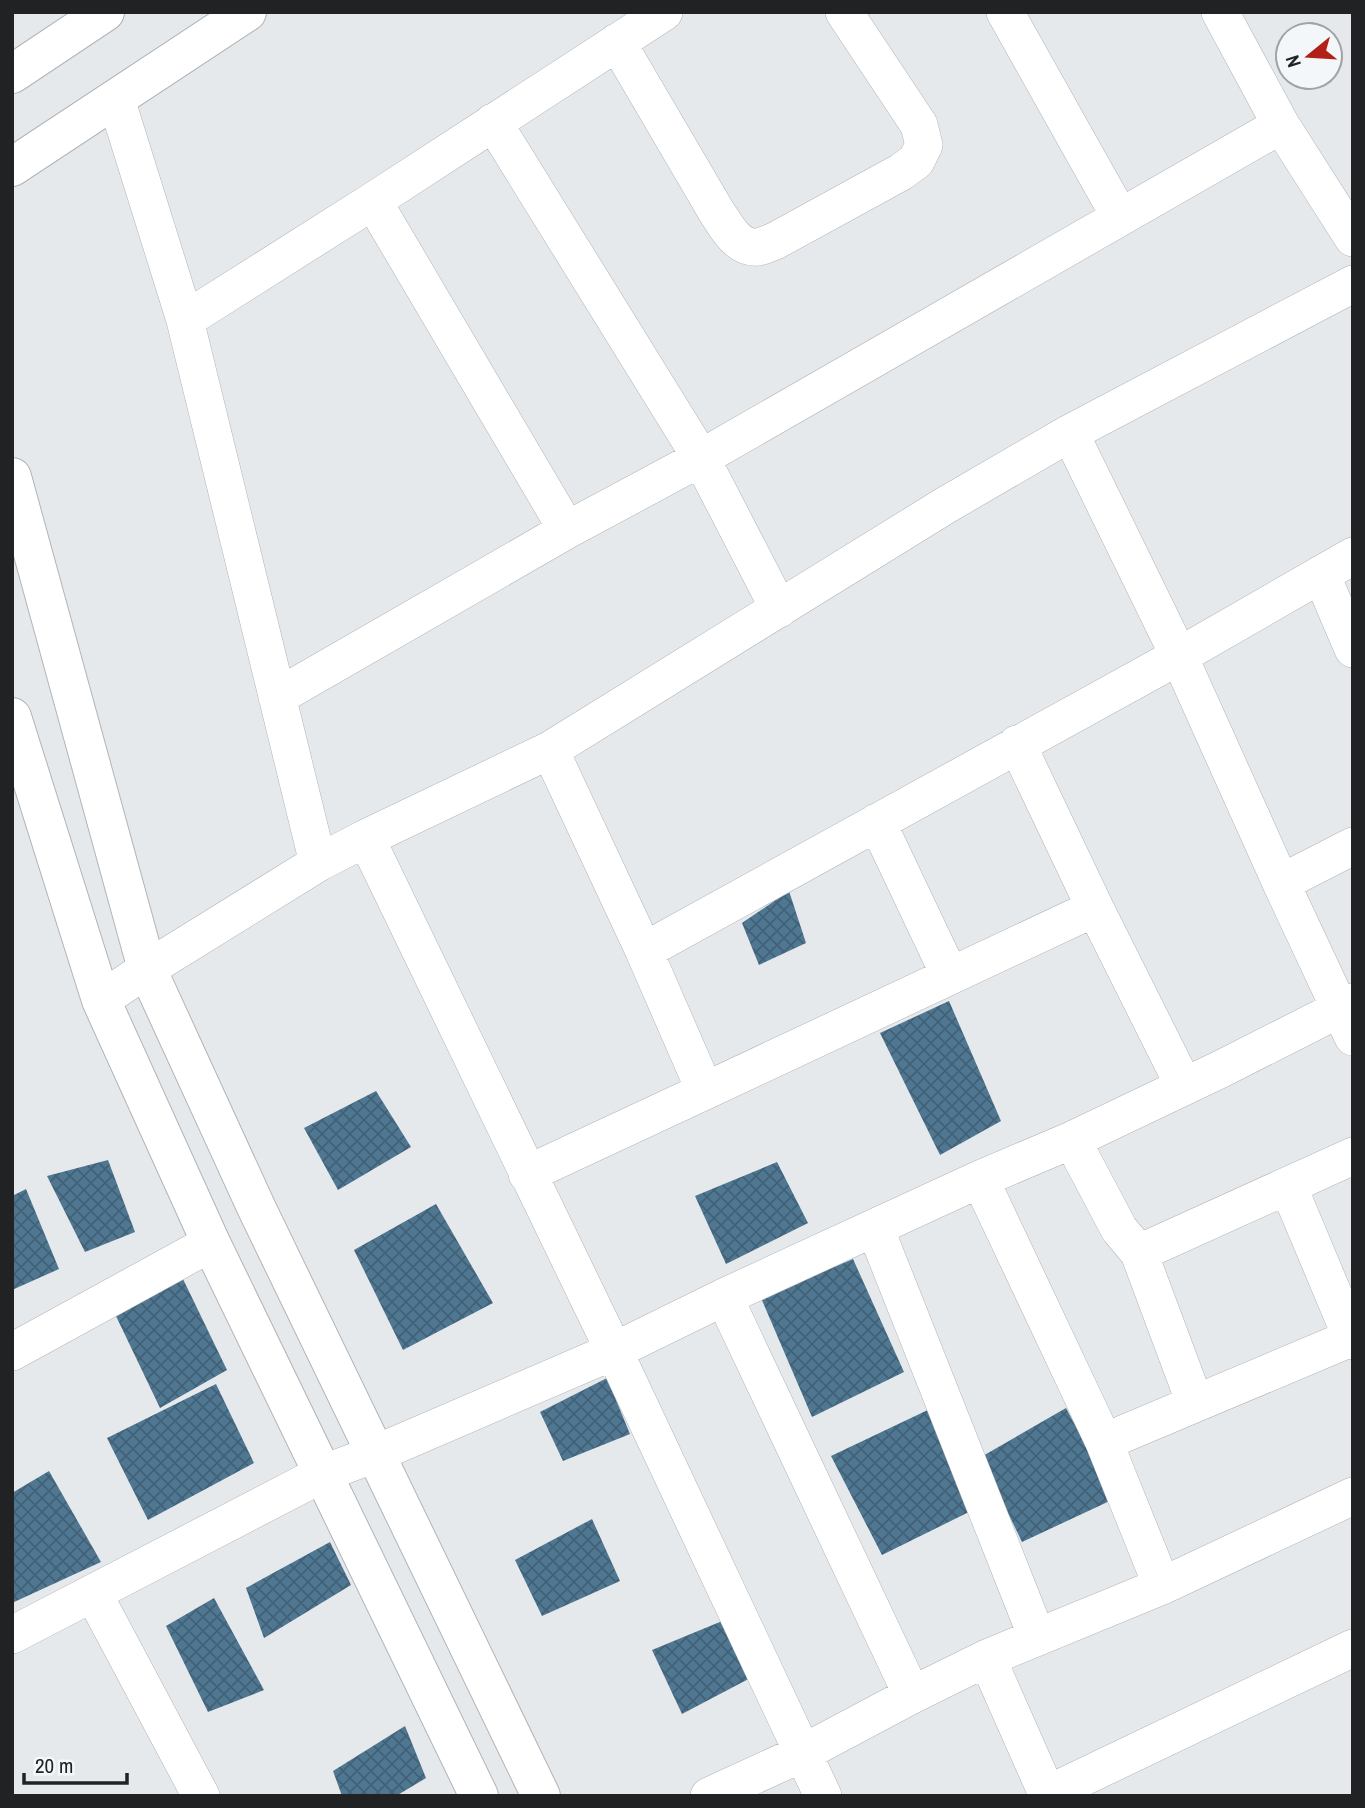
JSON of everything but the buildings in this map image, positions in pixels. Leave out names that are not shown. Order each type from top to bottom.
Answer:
[{"type":"street","points":[[12,74],[105,12]]},
{"type":"street","points":[[12,167],[247,12]]},
{"type":"street","points":[[185,320],[664,12]]},
{"type":"street","points":[[617,42],[716,211],[732,234],[744,245],[758,247],[775,241],[901,172],[916,161],[925,145],[919,125],[844,12]]},
{"type":"street","points":[[1005,12],[1120,217]]},
{"type":"street","points":[[1220,12],[1281,125],[1353,238]]},
{"type":"street","points":[[116,99],[185,320],[318,863]]},
{"type":"street","points":[[493,122],[701,458],[779,608]]},
{"type":"street","points":[[278,697],[1281,125]]},
{"type":"street","points":[[373,201],[567,530]]},
{"type":"street","points":[[101,1000],[318,863],[550,750],[946,505],[1070,433],[1353,284]]},
{"type":"street","points":[[12,1635],[324,1473],[375,1454],[614,1351],[724,1297],[1072,1140],[1184,1086],[1348,1016],[1281,883],[1179,656],[1070,433]]},
{"type":"street","points":[[12,477],[147,969],[257,1209],[541,1796]]},
{"type":"street","points":[[644,951],[1179,656],[1353,556]]},
{"type":"street","points":[[1321,574],[1353,649]]},
{"type":"street","points":[[12,717],[101,1000],[211,1243],[479,1796]]},
{"type":"street","points":[[1017,744],[1184,1086]]},
{"type":"street","points":[[550,750],[644,951],[705,1091]]},
{"type":"street","points":[[877,822],[950,976]]},
{"type":"street","points":[[366,838],[614,1351],[823,1796]]},
{"type":"street","points":[[1281,883],[1353,846]]},
{"type":"street","points":[[527,1174],[1095,908]]},
{"type":"street","points":[[1072,1140],[1119,1229],[1139,1253],[1195,1403]]},
{"type":"street","points":[[1139,1253],[1353,1156]]},
{"type":"street","points":[[981,1179],[1104,1442],[1162,1586]]},
{"type":"street","points":[[1104,1442],[1352,1339],[1288,1186]]},
{"type":"street","points":[[874,1228],[1037,1637]]},
{"type":"street","points":[[12,1352],[211,1243]]},
{"type":"street","points":[[724,1297],[912,1695]]},
{"type":"street","points":[[709,1796],[803,1754],[987,1658],[1162,1586],[1353,1496]]},
{"type":"street","points":[[93,1594],[201,1796]]},
{"type":"street","points":[[987,1658],[1048,1795],[1353,1648]]}]
